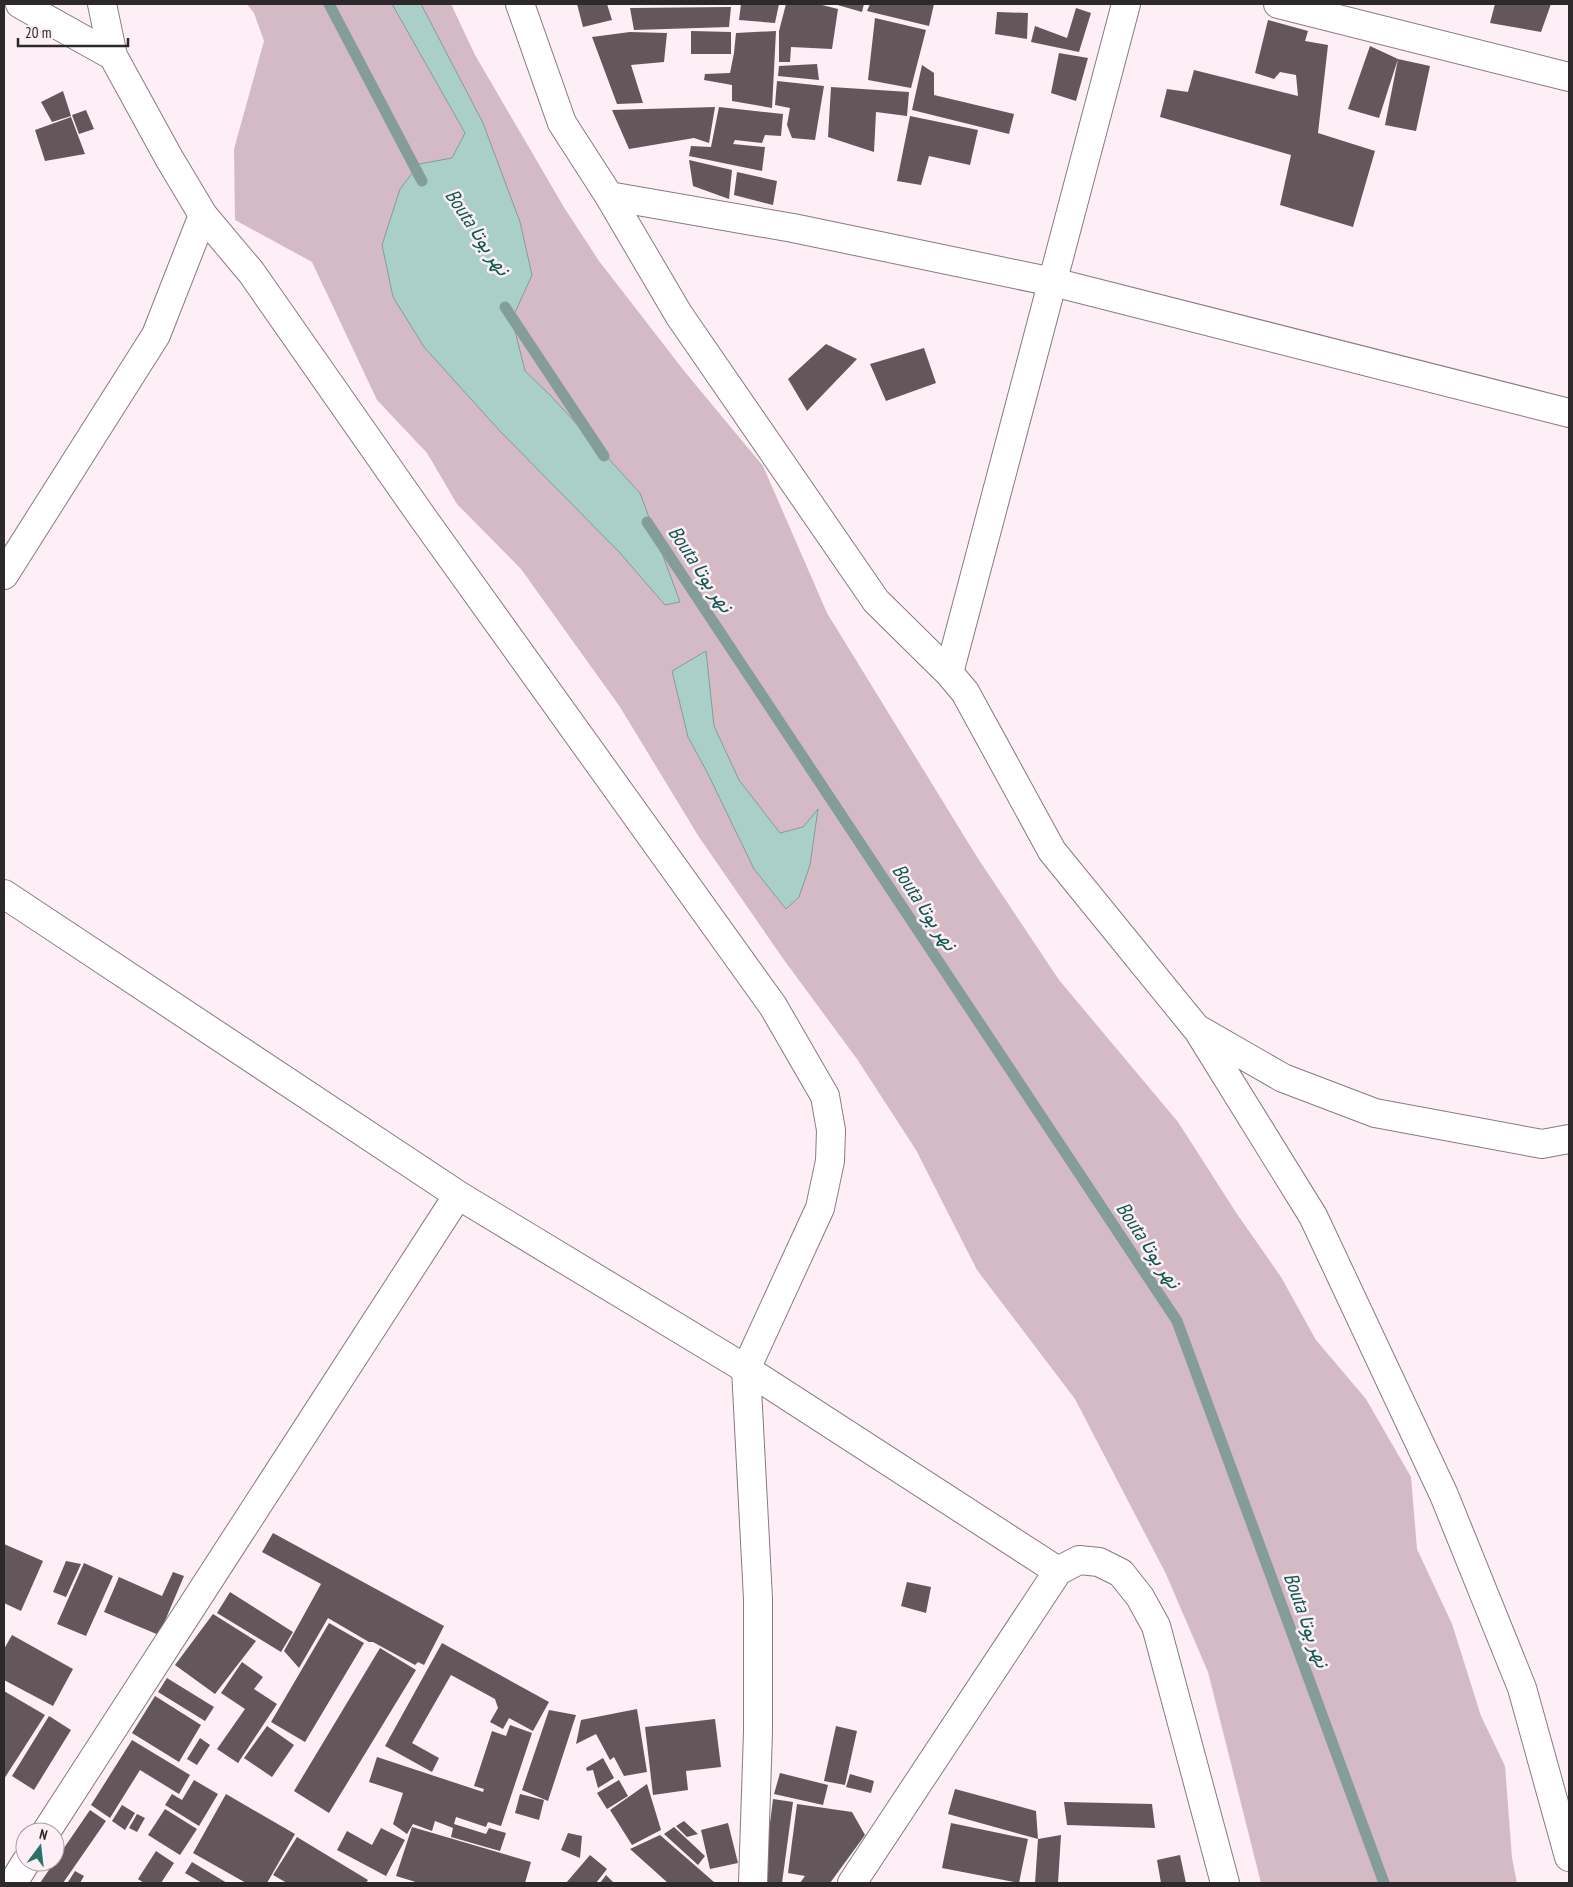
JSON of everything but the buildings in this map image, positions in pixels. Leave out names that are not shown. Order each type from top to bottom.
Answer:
[{"type":"street","points":[[20,4],[113,56]]},
{"type":"street","points":[[102,4],[113,56],[169,158],[203,215],[251,272],[423,518],[773,1006],[825,1096],[831,1130],[830,1161],[820,1208],[746,1370],[758,1599],[758,1732],[753,1883]]},
{"type":"street","points":[[520,4],[562,123],[609,196],[679,315],[876,600],[949,673],[965,692],[1052,851],[1196,1028],[1313,1216],[1444,1495],[1522,1688],[1569,1857]]},
{"type":"street","points":[[949,673],[1126,4]]},
{"type":"street","points":[[1278,4],[1569,77]]},
{"type":"street","points":[[609,196],[793,228],[1053,282],[1569,413]]},
{"type":"street","points":[[4,576],[156,335],[203,215]]},
{"type":"street","points":[[4,894],[458,1195],[746,1370],[1058,1571]]},
{"type":"street","points":[[1196,1028],[1283,1078],[1375,1113],[1542,1144],[1569,1140]]},
{"type":"street","points":[[52,1822],[458,1195]]},
{"type":"street","points":[[852,1883],[1058,1571],[1079,1560],[1099,1562],[1120,1573],[1140,1597],[1156,1626],[1225,1883]]},
{"type":"street","points":[[13,1883],[20,1872]]},
{"type":"shaded area","points":[[247,4],[451,4],[475,55],[565,209],[599,261],[685,372],[763,466],[827,613],[977,857],[1059,980],[1178,1122],[1237,1214],[1281,1277],[1316,1340],[1366,1399],[1411,1477],[1417,1549],[1452,1624],[1481,1716],[1505,1766],[1512,1858],[1517,1883],[1261,1883],[1208,1672],[1166,1574],[1075,1399],[977,1270],[916,1150],[857,1059],[784,960],[699,837],[620,707],[521,569],[457,504],[427,453],[377,400],[312,262],[235,220],[234,149],[264,41],[254,13]]},
{"type":"water","points":[[392,4],[421,4],[483,123],[520,222],[532,275],[512,319],[525,371],[551,396],[640,493],[680,602],[665,605],[620,553],[499,430],[424,347],[393,297],[382,245],[400,189],[419,164],[452,158],[465,133]]},
{"type":"water","points":[[706,651],[714,726],[739,780],[780,833],[803,827],[818,809],[810,865],[799,897],[786,909],[754,869],[688,737],[672,671]]},
{"type":"waterway","name":"Bouta نهر بوتا","points":[[329,4],[422,181]]},
{"type":"waterway","name":"Bouta نهر بوتا","points":[[505,307],[604,456]]},
{"type":"waterway","name":"Bouta نهر بوتا","points":[[647,522],[1177,1321],[1384,1883]]}]
